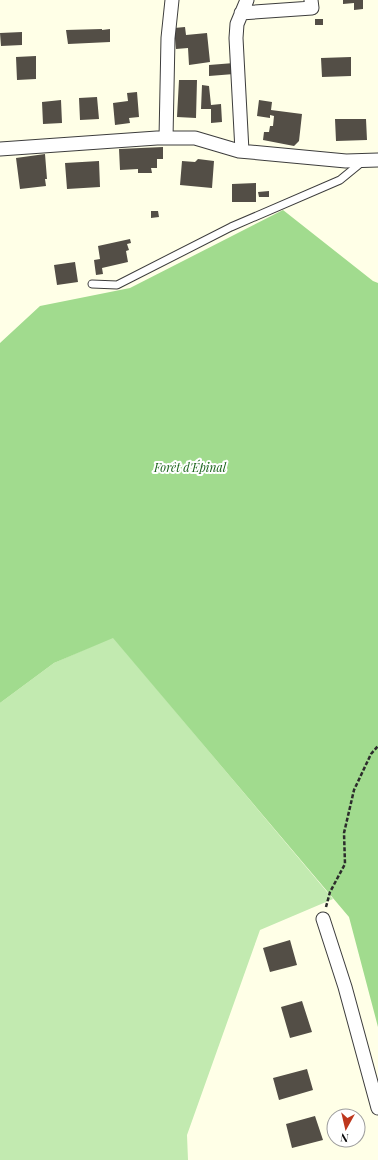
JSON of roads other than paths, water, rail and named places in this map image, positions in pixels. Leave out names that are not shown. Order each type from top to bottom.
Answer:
[{"type":"street","points":[[166,138],[168,38],[172,0]]},
{"type":"street","points":[[242,151],[236,38],[237,24],[247,0]]},
{"type":"street","points":[[242,13],[312,8],[312,0]]},
{"type":"street","points":[[0,149],[166,138],[195,138],[242,151],[346,161],[378,160]]},
{"type":"street","points":[[324,919],[345,987],[378,1108]]},
{"type":"lane","points":[[92,284],[118,285],[231,227],[340,180],[364,160]]},
{"type":"park label","name":"Forêt d'Épinal","points":[[190,467]]}]
